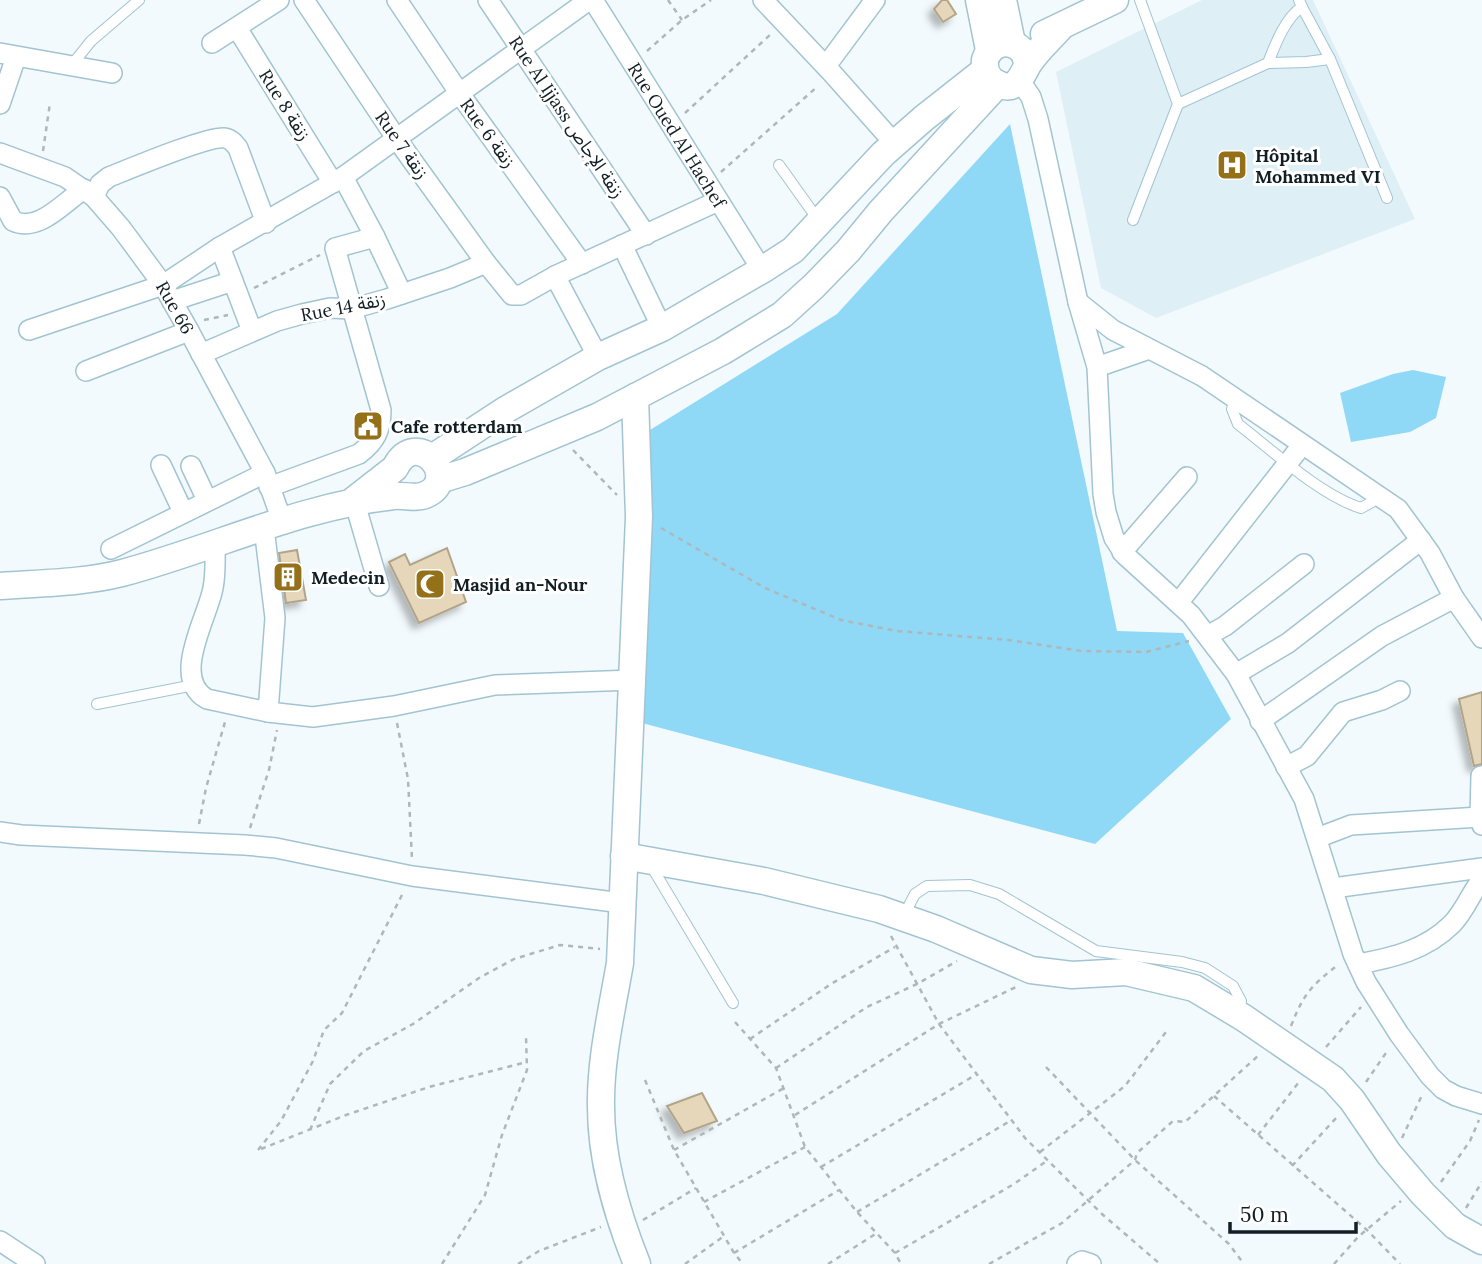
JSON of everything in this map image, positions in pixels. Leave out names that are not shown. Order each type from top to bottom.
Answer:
[{"type":"street","points":[[212,43],[279,0]]},
{"type":"street","name":"Rue 7 زنقة","points":[[304,0],[396,138],[512,295],[519,296],[555,276]]},
{"type":"street","name":"Rue 6 زنقة","points":[[397,0],[460,94],[582,264]]},
{"type":"street","name":"Rue Al Ijjass زنقة الإجاص","points":[[488,0],[646,235]]},
{"type":"street","points":[[168,293],[220,247],[338,180],[591,0]]},
{"type":"street","name":"Rue Oued Al Hachef","points":[[591,0],[634,62],[762,270]]},
{"type":"street","points":[[763,0],[895,144]]},
{"type":"street","points":[[829,70],[876,0]]},
{"type":"street","points":[[979,0],[1007,63],[1031,97],[1038,119],[1078,302],[1097,367],[1103,494],[1110,525],[1122,552],[1179,602],[1209,635],[1236,674],[1304,799],[1355,959],[1399,1034],[1430,1076],[1450,1094],[1482,1104]]},
{"type":"street","points":[[354,500],[410,453],[418,452],[435,469],[465,472],[597,417],[723,351],[782,315],[848,251],[1007,63],[1003,0]]},
{"type":"street","points":[[0,586],[68,581],[119,573],[354,500],[426,495],[432,491],[435,469],[507,409],[598,357],[662,328],[793,250],[861,176],[924,118],[1059,29],[1111,1]]},
{"type":"street","name":"Rue 8 زنقة","points":[[237,27],[338,180],[356,201],[402,294]]},
{"type":"street","points":[[0,104],[8,55],[112,73]]},
{"type":"street","points":[[0,197],[10,217],[25,225],[43,219],[89,193],[109,177],[205,141],[224,138],[238,148],[266,223]]},
{"type":"street","name":"Rue 66","points":[[0,153],[65,177],[89,193],[121,228],[168,293],[267,480],[273,525],[274,713]]},
{"type":"street","points":[[598,357],[555,276],[718,201]]},
{"type":"street","points":[[111,549],[207,500],[359,454],[368,447],[379,432],[381,410],[335,248],[375,237]]},
{"type":"street","points":[[622,245],[662,328]]},
{"type":"street","points":[[220,247],[252,331]]},
{"type":"street","name":"Rue 14 زنقة","points":[[201,354],[252,331],[302,314],[330,308],[351,309],[450,278],[486,263]]},
{"type":"street","points":[[29,330],[168,293],[239,296]]},
{"type":"street","points":[[1078,302],[1113,330],[1202,376],[1398,509],[1421,540],[1454,598],[1482,638]]},
{"type":"street","points":[[86,371],[188,328]]},
{"type":"street","points":[[1097,367],[1149,349]]},
{"type":"street","points":[[635,397],[639,517],[633,680],[636,858],[622,904],[620,951],[601,1107],[603,1148],[623,1225],[637,1264]]},
{"type":"street","points":[[1179,602],[1302,445]]},
{"type":"street","points":[[161,465],[183,512]]},
{"type":"street","points":[[191,466],[207,500]]},
{"type":"street","points":[[395,468],[398,486],[407,495]]},
{"type":"street","points":[[1122,552],[1187,477]]},
{"type":"street","points":[[354,500],[379,586]]},
{"type":"street","points":[[1236,674],[1280,648],[1421,540]]},
{"type":"street","points":[[215,544],[214,587],[192,655],[190,670],[194,685],[207,699],[274,713],[313,717],[394,706],[495,685],[633,680]]},
{"type":"street","points":[[1209,635],[1225,626],[1304,564]]},
{"type":"street","points":[[1260,721],[1382,636],[1454,598]]},
{"type":"street","points":[[1286,767],[1307,756],[1343,712],[1382,701],[1400,691]]},
{"type":"street","points":[[1317,838],[1352,825],[1481,821],[1481,776]]},
{"type":"street","points":[[0,832],[196,841],[276,848],[412,876],[622,904]]},
{"type":"street","points":[[636,858],[764,881],[891,914],[1031,970],[1072,975],[1104,971],[1126,972],[1194,988],[1303,1057],[1341,1087],[1362,1112],[1389,1154],[1424,1194],[1455,1226],[1482,1241]]},
{"type":"street","points":[[1333,888],[1482,867]]},
{"type":"street","points":[[1355,959],[1380,960],[1421,947],[1453,923],[1482,879]]},
{"type":"street","points":[[0,1241],[34,1264]]},
{"type":"street","points":[[1077,1264],[1083,1261],[1091,1264]]},
{"type":"lane","points":[[71,66],[90,41],[139,0]]},
{"type":"lane","points":[[1132,220],[1178,104],[1140,0]]},
{"type":"lane","points":[[1268,63],[1282,32],[1300,4]]},
{"type":"lane","points":[[1300,4],[1330,59],[1387,198]]},
{"type":"lane","points":[[1178,104],[1268,63],[1330,59]]},
{"type":"lane","points":[[779,164],[820,222]]},
{"type":"lane","points":[[1235,399],[1232,410],[1238,424],[1324,491],[1361,508],[1372,502],[1376,495]]},
{"type":"lane","points":[[97,704],[194,685]]},
{"type":"lane","points":[[636,858],[733,1003]]},
{"type":"lane","points":[[891,914],[928,886],[970,885],[999,894],[1096,951],[1182,962],[1205,968],[1233,986],[1241,1001],[1237,1013]]},
{"type":"path","points":[[668,0],[682,20]]},
{"type":"path","points":[[634,62],[682,20],[711,0]]},
{"type":"path","points":[[673,124],[784,23]]},
{"type":"path","points":[[708,184],[829,70]]},
{"type":"path","points":[[41,167],[50,103]]},
{"type":"path","points":[[188,328],[239,296],[335,248]]},
{"type":"path","points":[[557,434],[639,517],[765,588],[841,620],[897,631],[1008,640],[1082,651],[1146,652],[1209,635]]},
{"type":"path","points":[[196,841],[206,788],[231,703]]},
{"type":"path","points":[[394,706],[408,779],[413,834],[412,876],[342,1013],[324,1030],[313,1061],[281,1121],[258,1150],[429,1087],[527,1062]]},
{"type":"path","points":[[245,845],[270,769],[274,713]]},
{"type":"path","points":[[891,914],[896,946],[939,1024],[1012,1120],[1089,1202],[1160,1264]]},
{"type":"path","points":[[310,1130],[330,1084],[364,1051],[413,1024],[479,978],[514,959],[560,945],[620,951]]},
{"type":"path","points":[[750,1039],[831,984],[896,946]]},
{"type":"path","points":[[776,1068],[867,1007],[917,984],[979,947]]},
{"type":"path","points":[[989,1264],[1062,1223],[1089,1202],[1135,1160],[1137,1153],[1174,1121],[1185,1122],[1291,1027],[1303,997],[1317,981],[1355,959]]},
{"type":"path","points":[[795,1115],[939,1024],[1048,972]]},
{"type":"path","points":[[735,1022],[776,1068],[805,1147],[857,1212],[895,1253],[901,1264]]},
{"type":"path","points":[[1040,1152],[1125,1086],[1166,1032]]},
{"type":"path","points":[[442,1264],[485,1195],[502,1135],[527,1070],[526,1036]]},
{"type":"path","points":[[1046,1067],[1135,1160],[1229,1244],[1244,1264]]},
{"type":"path","points":[[821,1167],[977,1074]]},
{"type":"path","points":[[1389,1154],[1406,1132],[1430,1076]]},
{"type":"path","points":[[645,1080],[674,1150],[743,1264]]},
{"type":"path","points":[[674,1150],[784,1088]]},
{"type":"path","points":[[1214,1096],[1367,1230],[1400,1264]]},
{"type":"path","points":[[1334,1264],[1367,1230],[1424,1194],[1470,1141],[1482,1113]]},
{"type":"path","points":[[857,1212],[1012,1120]]},
{"type":"path","points":[[704,1202],[805,1147]]},
{"type":"path","points":[[895,1253],[1014,1184],[1048,1160]]},
{"type":"path","points":[[1455,1226],[1482,1182]]},
{"type":"path","points":[[518,1264],[539,1251],[623,1225],[696,1188]]},
{"type":"path","points":[[734,1253],[839,1190]]},
{"type":"path","points":[[828,1264],[877,1233]]},
{"type":"path","points":[[685,1264],[724,1236]]},
{"type":"shaded area","name":"Hôpital Mohammed VI","points":[[1202,0],[1313,0],[1415,219],[1156,318],[1101,288],[1056,72]]},
{"type":"shaded area","points":[[1010,124],[1117,631],[1183,633],[1231,719],[1095,844],[642,723],[650,430],[837,314]]},
{"type":"shaded area","points":[[1413,370],[1446,377],[1436,418],[1410,432],[1351,442],[1340,393],[1393,374]]},
{"type":"building","points":[[942,0],[947,0],[956,14],[943,22],[934,9]]},
{"type":"building","name":"Masjid an-Nour","points":[[447,548],[466,602],[419,623],[389,562],[405,554],[410,565]]},
{"type":"building","name":"Medecin","points":[[297,550],[306,600],[286,603],[279,553]]},
{"type":"building","points":[[1482,692],[1482,764],[1474,766],[1459,699]]},
{"type":"building","points":[[702,1093],[717,1121],[684,1133],[667,1106]]},
{"type":"place","name":"Hôpital Mohammed VI","points":[[1232,165]]},
{"type":"place","name":"Cafe rotterdam","points":[[368,426]]},
{"type":"place","name":"Medecin","points":[[288,577]]},
{"type":"place","name":"Masjid an-Nour","points":[[430,584]]}]
